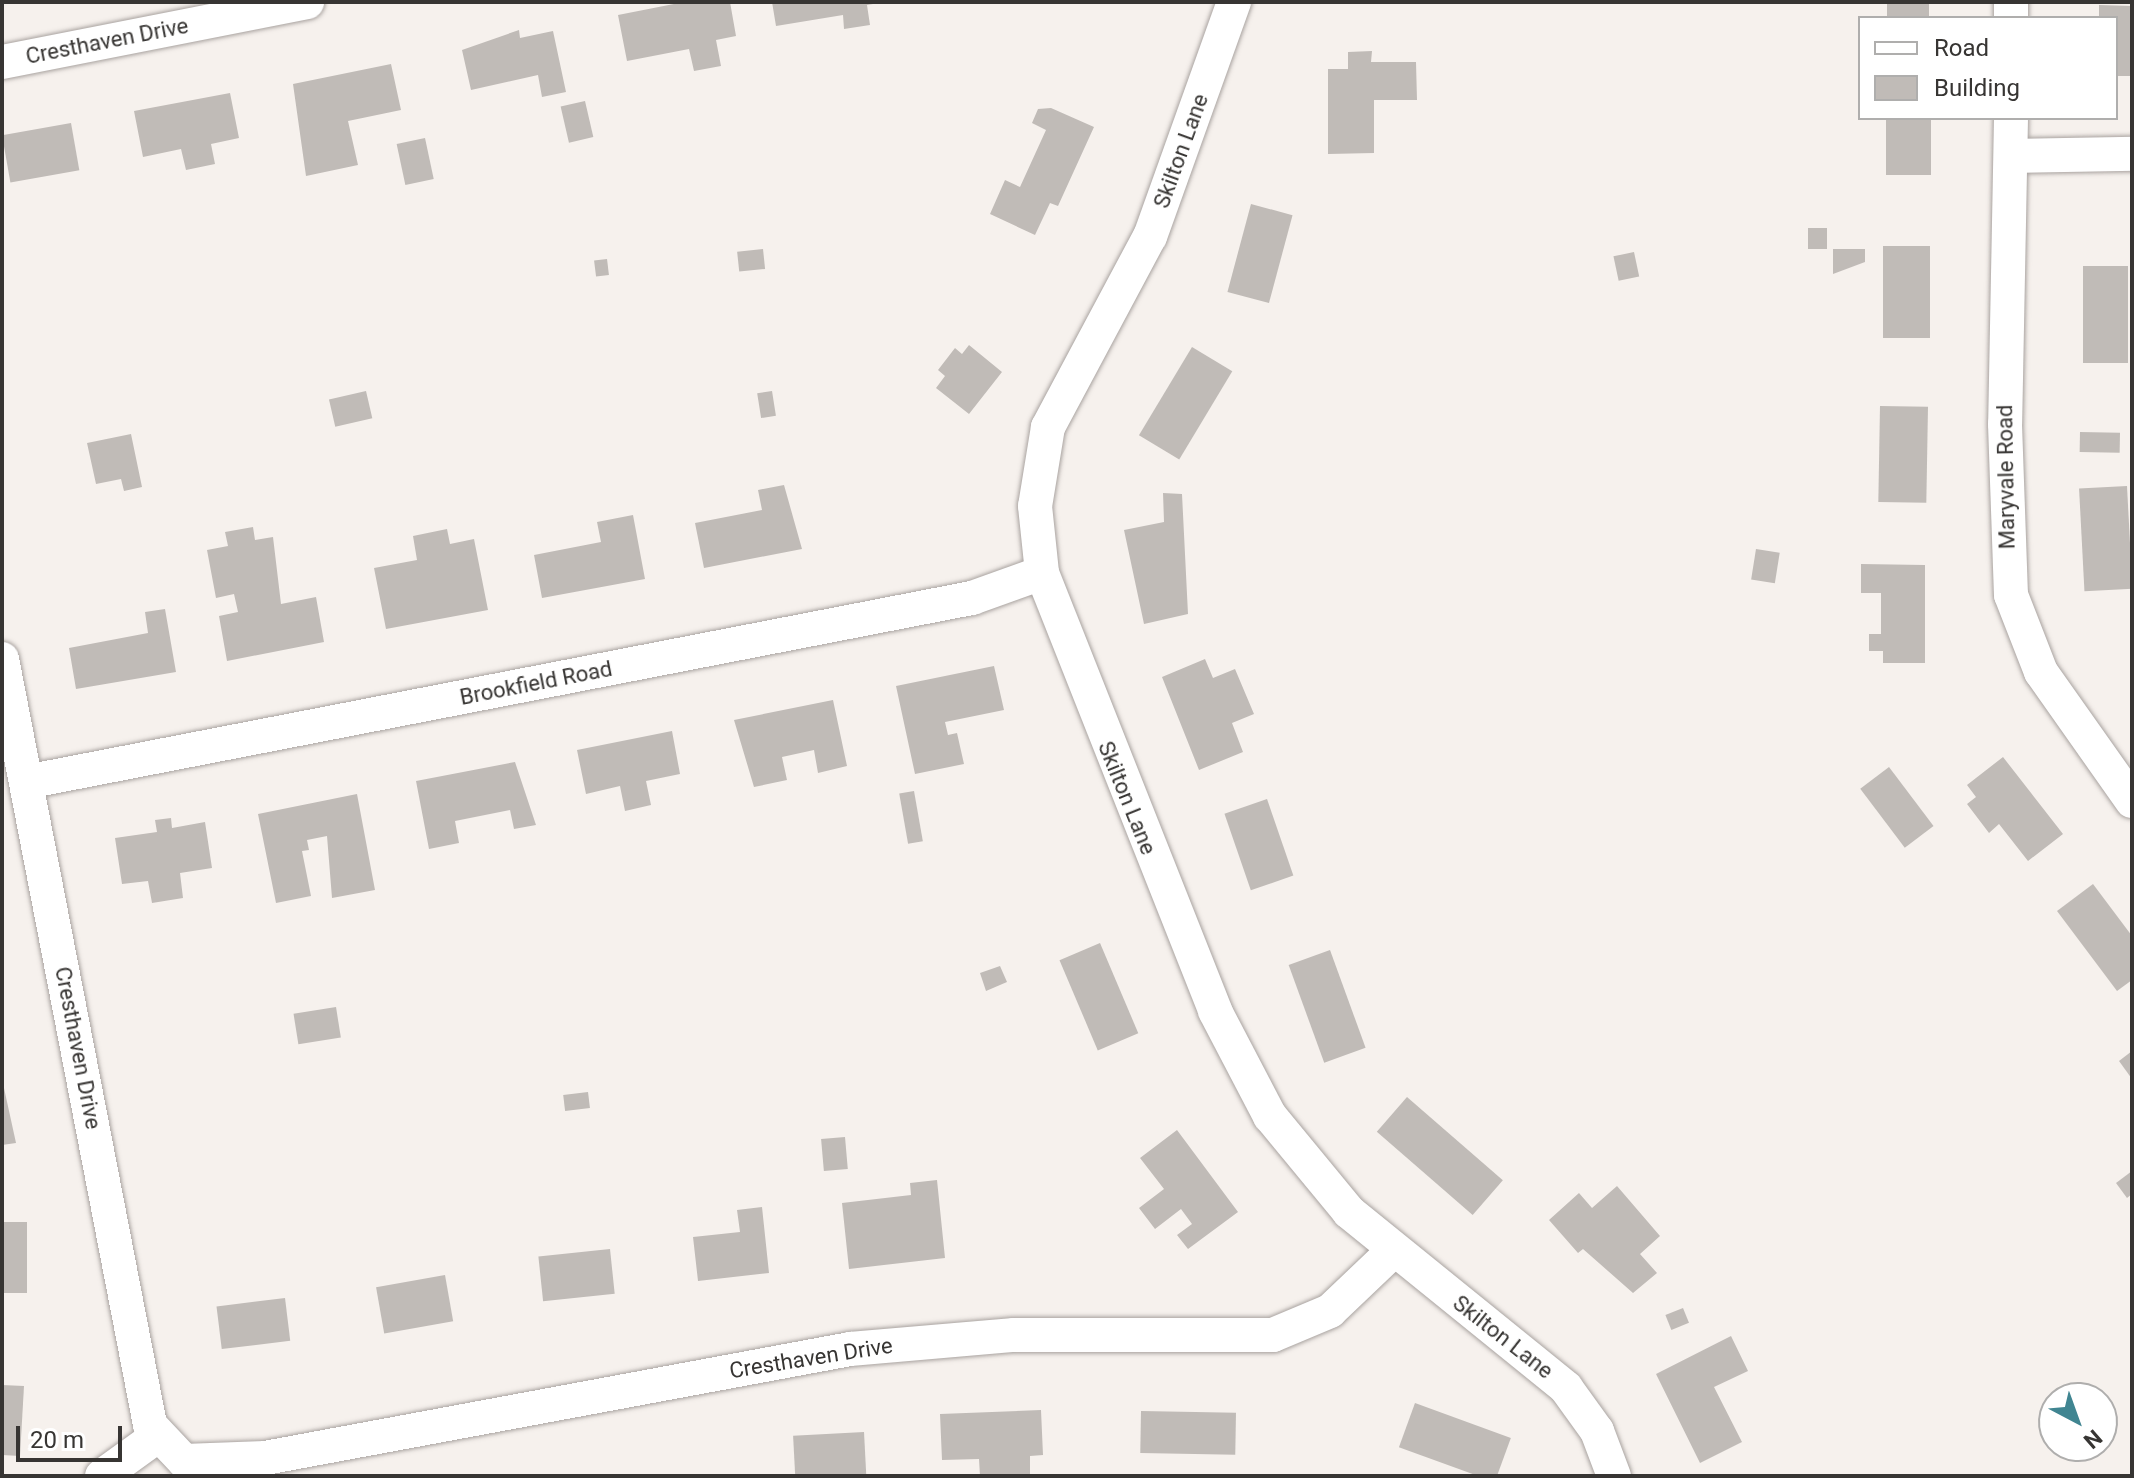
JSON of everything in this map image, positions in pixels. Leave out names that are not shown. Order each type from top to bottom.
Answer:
[{"type":"street","name":"Cresthaven Drive","points":[[2,62],[307,2]]},
{"type":"street","name":"Skilton Lane","points":[[1234,2],[1150,236],[1048,427],[1035,506],[1042,573],[1234,1053],[1304,1163],[1393,1251],[1566,1388],[1597,1431],[1614,1476]]},
{"type":"street","name":"Maryvale Road","points":[[2011,120],[2005,424],[2011,595],[2041,672],[2132,801]]},
{"type":"street","points":[[2012,156],[2132,154]]},
{"type":"street","name":"Brookfield Road","points":[[26,782],[972,598],[1042,573]]},
{"type":"street","name":"Cresthaven Drive","points":[[2,659],[156,1437],[184,1461],[206,1471],[850,1349],[1014,1335],[1273,1335],[1330,1311],[1393,1251]]},
{"type":"street","points":[[102,1476],[156,1437]]},
{"type":"building","points":[[684,2],[730,2],[736,36],[716,40],[721,66],[694,71],[689,49],[627,61],[618,15]]},
{"type":"building","points":[[772,2],[873,4],[867,5],[870,25],[844,29],[843,15],[776,26]]},
{"type":"building","points":[[1887,2],[1929,2],[1929,16],[1887,16]]},
{"type":"building","points":[[2099,5],[2132,6],[2132,76],[2118,76],[2118,16],[2099,16]]},
{"type":"building","points":[[519,30],[520,38],[553,31],[566,92],[542,97],[538,75],[471,90],[462,50]]},
{"type":"building","points":[[1372,51],[1371,62],[1416,62],[1417,100],[1374,100],[1374,153],[1328,154],[1328,69],[1348,69],[1348,52]]},
{"type":"building","points":[[391,64],[401,110],[348,121],[358,165],[306,176],[293,84]]},
{"type":"building","points":[[230,93],[239,138],[211,144],[215,164],[186,170],[181,149],[143,157],[134,111]]},
{"type":"building","points":[[585,101],[593,137],[569,143],[561,107]]},
{"type":"building","points":[[1051,108],[1094,127],[1058,206],[1050,203],[1035,235],[990,214],[1005,180],[1020,187],[1046,130],[1032,123],[1038,109]]},
{"type":"building","points":[[1886,120],[1931,120],[1931,175],[1886,175]]},
{"type":"building","points":[[71,123],[79,170],[10,182],[2,135]]},
{"type":"building","points":[[425,138],[434,179],[405,185],[397,144]]},
{"type":"building","points":[[1251,204],[1293,215],[1269,303],[1227,292]]},
{"type":"building","points":[[1808,228],[1827,228],[1827,249],[1808,249]]},
{"type":"building","points":[[1883,246],[1930,246],[1930,338],[1883,338]]},
{"type":"building","points":[[763,249],[765,269],[739,272],[737,252]]},
{"type":"building","points":[[1833,249],[1865,249],[1865,262],[1833,274]]},
{"type":"building","points":[[1634,252],[1639,276],[1619,281],[1613,256]]},
{"type":"building","points":[[607,259],[609,275],[596,276],[594,261]]},
{"type":"building","points":[[2083,266],[2128,266],[2128,363],[2083,363]]},
{"type":"building","points":[[969,345],[1002,372],[969,414],[936,388],[945,376],[938,370],[955,348],[962,354]]},
{"type":"building","points":[[1192,347],[1232,371],[1179,459],[1139,435]]},
{"type":"building","points":[[366,391],[372,418],[335,427],[329,400]]},
{"type":"building","points":[[772,391],[776,416],[761,418],[757,393]]},
{"type":"building","points":[[1880,406],[1928,407],[1926,503],[1878,502]]},
{"type":"building","points":[[2080,432],[2120,433],[2120,453],[2080,452]]},
{"type":"building","points":[[131,434],[142,487],[124,491],[121,479],[96,484],[87,443]]},
{"type":"building","points":[[784,485],[802,549],[704,568],[695,523],[762,510],[758,490]]},
{"type":"building","points":[[2127,486],[2132,589],[2084,591],[2079,489]]},
{"type":"building","points":[[1163,493],[1182,494],[1188,614],[1144,624],[1124,530],[1164,522]]},
{"type":"building","points":[[633,515],[645,579],[542,598],[534,555],[601,542],[597,522]]},
{"type":"building","points":[[253,527],[255,540],[273,537],[281,604],[316,597],[324,642],[227,661],[219,616],[238,612],[234,594],[216,598],[207,550],[228,546],[225,532]]},
{"type":"building","points":[[447,529],[450,544],[474,539],[488,610],[386,629],[374,568],[417,560],[413,536]]},
{"type":"building","points":[[1756,549],[1780,553],[1775,583],[1751,580]]},
{"type":"building","points":[[1861,564],[1925,565],[1925,663],[1883,663],[1883,651],[1869,651],[1869,634],[1881,634],[1881,593],[1861,593]]},
{"type":"building","points":[[165,609],[176,672],[76,689],[69,648],[148,633],[145,612]]},
{"type":"building","points":[[1205,659],[1213,678],[1235,669],[1254,714],[1232,723],[1243,752],[1199,770],[1162,677]]},
{"type":"building","points":[[994,666],[1004,710],[945,722],[948,735],[957,733],[964,764],[915,774],[896,686]]},
{"type":"building","points":[[833,700],[847,766],[818,773],[814,750],[782,757],[787,780],[754,787],[734,720]]},
{"type":"building","points":[[672,731],[680,774],[646,781],[651,805],[625,811],[620,786],[586,794],[577,750]]},
{"type":"building","points":[[2003,757],[2063,834],[2028,861],[1999,824],[1989,833],[1967,804],[1976,797],[1967,785]]},
{"type":"building","points":[[515,762],[536,825],[514,829],[510,810],[455,821],[459,843],[429,849],[416,781]]},
{"type":"building","points":[[1889,767],[1934,826],[1905,848],[1860,789]]},
{"type":"building","points":[[914,791],[923,841],[908,844],[899,794]]},
{"type":"building","points":[[357,794],[375,890],[332,898],[327,836],[307,840],[309,850],[302,851],[311,896],[276,903],[258,814]]},
{"type":"building","points":[[1267,799],[1293,876],[1251,890],[1224,814]]},
{"type":"building","points":[[171,818],[172,828],[205,822],[212,868],[180,873],[183,898],[152,903],[148,881],[122,884],[115,838],[157,832],[155,820]]},
{"type":"building","points":[[2093,884],[2132,936],[2132,980],[2117,991],[2057,911]]},
{"type":"building","points":[[1100,943],[1138,1033],[1098,1050],[1059,960]]},
{"type":"building","points":[[1330,950],[1366,1048],[1324,1063],[1289,965]]},
{"type":"building","points":[[1000,966],[1007,982],[986,991],[980,973]]},
{"type":"building","points":[[336,1007],[341,1038],[298,1044],[294,1014]]},
{"type":"building","points":[[2132,1051],[2132,1079],[2119,1061]]},
{"type":"building","points":[[2,1079],[16,1143],[2,1145]]},
{"type":"building","points":[[588,1092],[590,1108],[565,1111],[563,1095]]},
{"type":"building","points":[[1407,1097],[1503,1180],[1473,1215],[1377,1132]]},
{"type":"building","points":[[1177,1130],[1238,1212],[1188,1249],[1177,1235],[1192,1224],[1181,1209],[1155,1229],[1139,1208],[1164,1189],[1140,1158]]},
{"type":"building","points":[[845,1137],[848,1169],[824,1171],[821,1139]]},
{"type":"building","points":[[2132,1171],[2132,1194],[2127,1198],[2116,1183]]},
{"type":"building","points":[[937,1180],[945,1258],[849,1269],[842,1203],[911,1195],[910,1183]]},
{"type":"building","points":[[1617,1186],[1660,1236],[1640,1254],[1657,1273],[1633,1293],[1583,1249],[1578,1253],[1549,1220],[1579,1193],[1592,1208]]},
{"type":"building","points":[[762,1207],[769,1273],[698,1281],[693,1237],[740,1232],[737,1210]]},
{"type":"building","points":[[2,1222],[27,1222],[27,1293],[2,1293]]},
{"type":"building","points":[[610,1249],[615,1294],[543,1301],[538,1257]]},
{"type":"building","points":[[445,1275],[453,1321],[384,1333],[376,1287]]},
{"type":"building","points":[[285,1298],[290,1341],[222,1349],[217,1306]]},
{"type":"building","points":[[1683,1308],[1689,1323],[1671,1330],[1665,1315]]},
{"type":"building","points":[[1731,1336],[1748,1371],[1714,1387],[1742,1442],[1700,1463],[1656,1374]]},
{"type":"building","points":[[2,1385],[24,1386],[20,1456],[2,1455]]},
{"type":"building","points":[[1415,1403],[1511,1438],[1497,1476],[1478,1476],[1399,1447]]},
{"type":"building","points":[[1041,1410],[1043,1455],[1030,1456],[1030,1476],[980,1476],[979,1459],[942,1460],[940,1414]]},
{"type":"building","points":[[1141,1411],[1236,1413],[1235,1455],[1140,1453]]},
{"type":"building","points":[[864,1432],[866,1476],[795,1476],[793,1436]]}]
